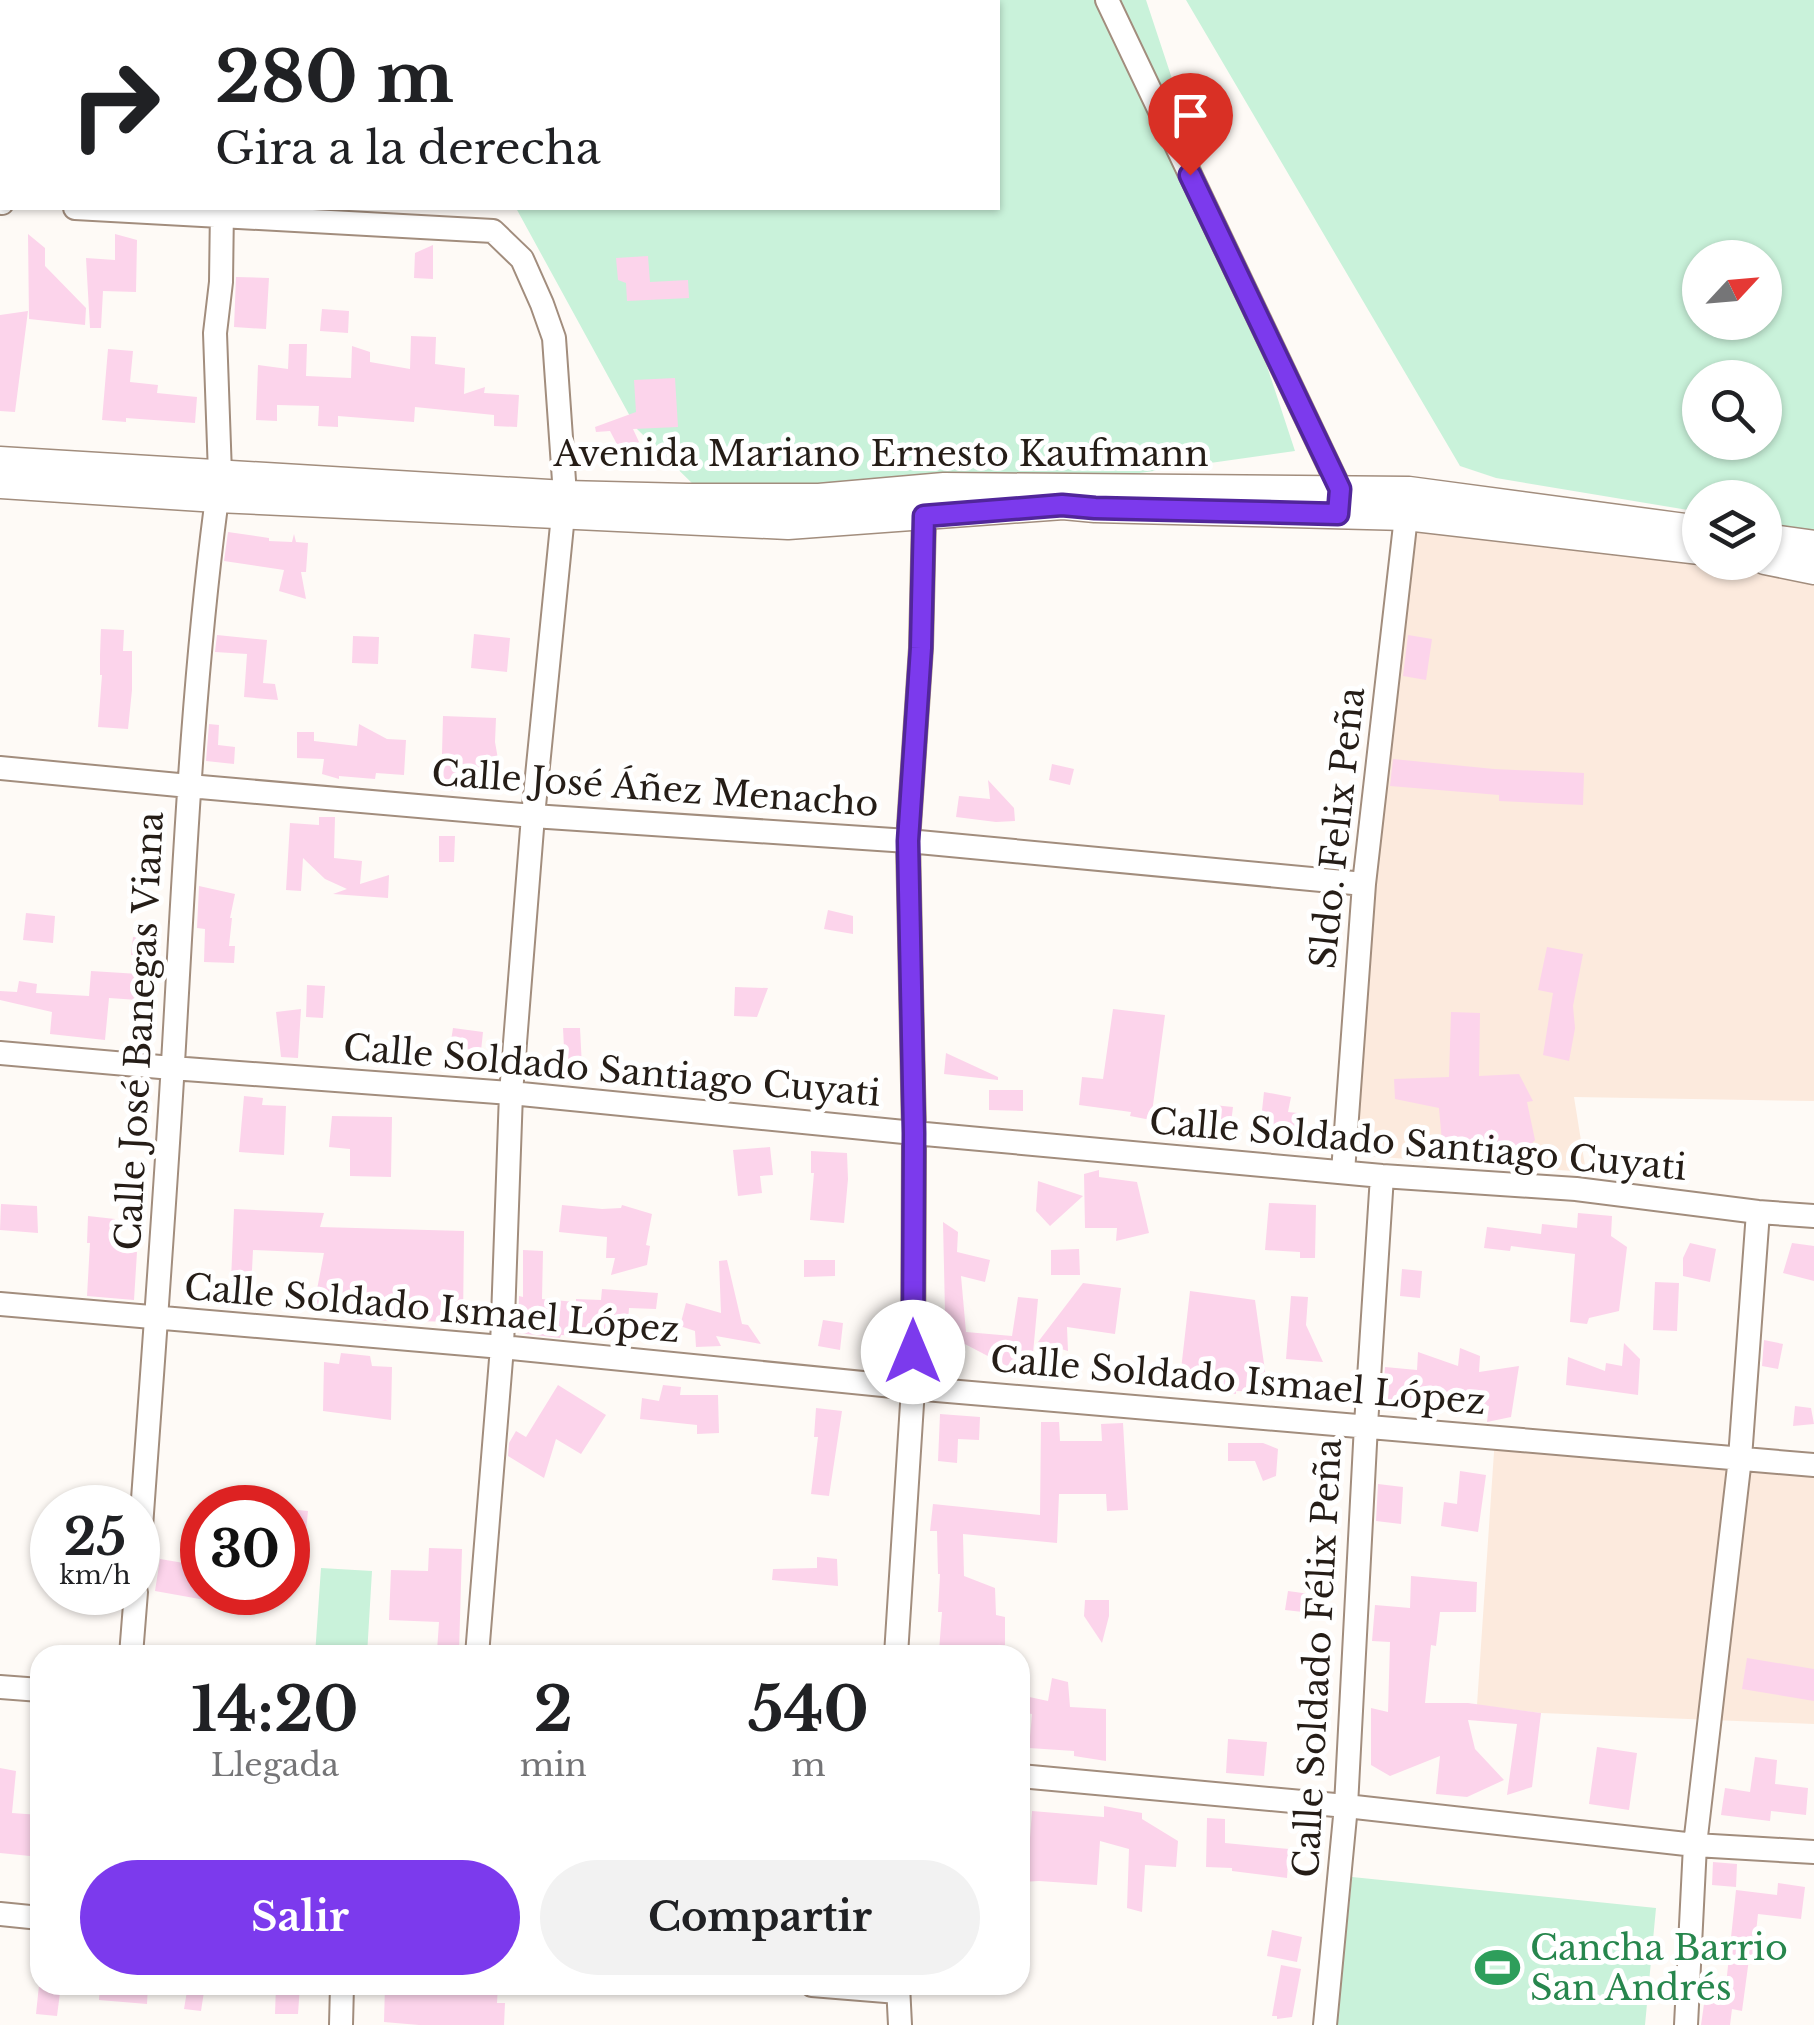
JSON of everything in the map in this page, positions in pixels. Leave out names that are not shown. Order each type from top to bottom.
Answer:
[{"type":"main road","name":"Avenida Mariano Ernesto Kaufmann","points":[[0,460],[219,486]]},
{"type":"main road","name":"Avenida Mariano Ernesto Kaufmann","points":[[0,484],[219,486],[564,504],[788,525],[1062,505],[1095,508],[1338,502]]},
{"type":"main road","name":"Avenida Mariano Ernesto Kaufmann","points":[[564,504],[818,498],[944,487],[1407,503],[1682,528]]},
{"type":"main road","name":"Avenida Mariano Ernesto Kaufmann","points":[[1407,503],[1682,547]]},
{"type":"main road","points":[[1782,540],[1814,544]]},
{"type":"main road","points":[[1782,563],[1814,570]]},
{"type":"street","points":[[1106,0],[1338,502]]},
{"type":"street","points":[[148,210],[493,231],[522,259],[554,338],[564,504],[532,816],[511,1092],[502,1347],[478,1645]]},
{"type":"street","name":"Calle José Banegas Viana","points":[[144,1485],[188,786],[208,560],[219,486],[215,333],[221,282],[222,212]]},
{"type":"street","name":"Sldo. Felix Peña","points":[[1343,1172],[1364,884],[1407,503]]},
{"type":"street","points":[[897,1645],[912,1388],[914,1133],[908,841],[921,648],[924,516]]},
{"type":"street","name":"Calle José Áñez Menacho","points":[[0,768],[532,816],[908,841],[1364,884]]},
{"type":"street","name":"Calle Soldado Santiago Cuyati","points":[[0,1053],[511,1092],[1382,1176],[1576,1189],[1814,1216]]},
{"type":"street","name":"Calle Soldado Félix Peña","points":[[1325,2025],[1346,1806],[1382,1176]]},
{"type":"street","points":[[1686,2025],[1695,1845],[1740,1458],[1758,1212]]},
{"type":"street","name":"Calle Soldado Ismael López","points":[[0,1304],[502,1347],[912,1388],[1814,1465]]},
{"type":"street","points":[[132,1645],[134,1615]]},
{"type":"street","points":[[0,1687],[30,1689]]},
{"type":"street","points":[[1030,1777],[1346,1806],[1695,1845],[1814,1852]]},
{"type":"street","points":[[0,1914],[30,1917]]},
{"type":"street","points":[[341,2025],[342,1995]]},
{"type":"street","points":[[898,1995],[900,2025]]},
{"type":"shaded area","points":[[1406,516],[1682,559],[1682,580],[1782,580],[1782,560],[1814,556],[1814,1101],[1574,1097],[1586,1172],[1353,1155]]},
{"type":"shaded area","points":[[1495,1437],[1814,1465],[1814,1724],[1541,1713],[1477,1705]]},
{"type":"green space","points":[[1000,0],[1146,0],[1295,451],[927,503],[701,492],[637,429],[517,210],[1000,210]]},
{"type":"green space","points":[[1186,0],[1814,0],[1814,531],[1782,526],[1782,480],[1682,480],[1682,509],[1496,478],[1460,466]]},
{"type":"green space","points":[[321,1568],[372,1571],[368,1645],[316,1645]]},
{"type":"green space","name":"Cancha Barrio San Andrés","points":[[1352,1877],[1656,1908],[1645,2025],[1337,2025]]},
{"type":"building","points":[[28,234],[45,248],[45,266],[86,308],[85,325],[29,319]]},
{"type":"building","points":[[115,234],[137,240],[136,292],[103,291],[101,328],[90,328],[86,258],[115,260]]},
{"type":"building","points":[[433,245],[433,279],[414,278],[415,253]]},
{"type":"building","points":[[648,256],[650,282],[688,280],[689,298],[627,301],[626,283],[618,280],[616,258]]},
{"type":"building","points":[[236,277],[269,278],[266,329],[234,327]]},
{"type":"building","points":[[322,309],[349,311],[348,333],[320,331]]},
{"type":"building","points":[[28,311],[15,412],[0,411],[0,315]]},
{"type":"building","points":[[411,336],[436,337],[435,364],[465,368],[464,394],[485,387],[484,393],[519,395],[517,427],[494,426],[494,415],[415,407],[414,422],[338,416],[338,427],[318,426],[319,406],[277,405],[277,421],[256,420],[258,365],[288,369],[289,344],[307,344],[306,376],[351,378],[352,346],[370,352],[370,362],[410,369]]},
{"type":"building","points":[[108,349],[133,351],[130,382],[158,385],[157,393],[197,397],[195,423],[102,420]]},
{"type":"building","points":[[675,378],[678,427],[633,429],[639,442],[621,452],[610,431],[596,432],[595,427],[636,412],[634,380]]},
{"type":"building","points":[[228,532],[292,542],[294,534],[296,542],[308,543],[306,572],[301,572],[306,599],[279,591],[284,570],[224,561]]},
{"type":"building","points":[[101,629],[124,630],[123,651],[132,651],[128,729],[98,727]]},
{"type":"building","points":[[474,634],[510,638],[507,672],[471,668]]},
{"type":"building","points":[[217,635],[267,640],[263,683],[275,684],[278,700],[244,697],[247,654],[215,652]]},
{"type":"building","points":[[1408,635],[1432,639],[1426,680],[1403,676]]},
{"type":"building","points":[[353,636],[379,637],[378,664],[352,663]]},
{"type":"building","points":[[443,716],[496,718],[499,765],[474,792],[441,790]]},
{"type":"building","points":[[209,724],[219,725],[218,745],[235,747],[234,764],[206,761]]},
{"type":"building","points":[[359,724],[387,739],[406,740],[404,775],[376,773],[375,779],[339,779],[322,774],[324,759],[297,758],[297,732],[314,732],[314,741],[357,746]]},
{"type":"building","points":[[1393,759],[1584,773],[1583,805],[1499,801],[1499,795],[1390,786]]},
{"type":"building","points":[[1052,764],[1074,769],[1070,785],[1049,780]]},
{"type":"building","points":[[988,780],[1014,808],[1015,821],[956,817],[959,796],[990,799]]},
{"type":"building","points":[[319,817],[335,817],[334,858],[362,861],[360,884],[389,875],[388,898],[333,894],[347,889],[325,879],[303,858],[301,891],[286,890],[290,823],[319,825]]},
{"type":"building","points":[[439,836],[455,836],[454,862],[439,862]]},
{"type":"building","points":[[199,886],[235,894],[229,946],[235,946],[234,963],[204,962],[205,929],[197,928]]},
{"type":"building","points":[[828,910],[853,916],[853,934],[824,929]]},
{"type":"building","points":[[26,913],[55,916],[53,943],[23,940]]},
{"type":"building","points":[[133,937],[151,939],[149,957],[131,955]]},
{"type":"building","points":[[1547,947],[1583,954],[1573,1006],[1575,1028],[1569,1061],[1543,1055],[1553,993],[1538,990]]},
{"type":"building","points":[[91,971],[139,974],[138,1000],[109,998],[105,1040],[50,1034],[52,1012],[0,1000],[0,991],[17,992],[19,981],[37,984],[36,993],[89,996]]},
{"type":"building","points":[[307,985],[325,986],[323,1018],[306,1017]]},
{"type":"building","points":[[735,987],[768,988],[757,1017],[734,1016]]},
{"type":"building","points":[[301,1009],[298,1058],[281,1057],[276,1012]]},
{"type":"building","points":[[1113,1009],[1165,1015],[1151,1120],[1130,1116],[1131,1112],[1079,1105],[1082,1077],[1103,1079]]},
{"type":"building","points":[[1451,1012],[1480,1013],[1479,1076],[1519,1074],[1533,1101],[1527,1102],[1535,1140],[1520,1156],[1444,1163],[1439,1108],[1395,1099],[1394,1079],[1449,1077]]},
{"type":"building","points":[[453,1028],[483,1032],[481,1051],[450,1047]]},
{"type":"building","points":[[563,1028],[580,1028],[582,1067],[565,1068]]},
{"type":"building","points":[[946,1053],[998,1077],[998,1080],[944,1074]]},
{"type":"building","points":[[989,1090],[1023,1090],[1023,1111],[989,1110]]},
{"type":"building","points":[[1264,1092],[1291,1097],[1288,1112],[1307,1114],[1305,1134],[1260,1129]]},
{"type":"building","points":[[244,1096],[263,1098],[262,1105],[286,1106],[284,1155],[239,1152]]},
{"type":"building","points":[[1213,1105],[1233,1107],[1230,1131],[1210,1128]]},
{"type":"building","points":[[332,1116],[392,1117],[391,1177],[350,1176],[350,1149],[329,1147]]},
{"type":"building","points":[[770,1147],[773,1175],[760,1176],[762,1193],[738,1196],[733,1150]]},
{"type":"building","points":[[811,1151],[847,1153],[844,1223],[810,1220],[814,1173]]},
{"type":"building","points":[[1099,1170],[1099,1177],[1137,1182],[1149,1233],[1116,1241],[1117,1228],[1085,1228],[1084,1174]]},
{"type":"building","points":[[1038,1181],[1083,1196],[1050,1226],[1036,1211]]},
{"type":"building","points":[[1269,1203],[1316,1205],[1315,1258],[1300,1258],[1300,1252],[1265,1250]]},
{"type":"building","points":[[1,1204],[37,1206],[38,1233],[0,1230]]},
{"type":"building","points":[[562,1205],[602,1209],[622,1205],[652,1214],[647,1265],[611,1275],[615,1258],[606,1258],[607,1237],[559,1232]]},
{"type":"building","points":[[234,1209],[324,1213],[320,1227],[464,1231],[463,1322],[357,1320],[314,1305],[324,1253],[253,1250],[251,1290],[245,1306],[230,1305]]},
{"type":"building","points":[[1578,1213],[1612,1216],[1611,1236],[1627,1247],[1619,1311],[1589,1318],[1587,1324],[1570,1322],[1575,1254],[1511,1246],[1510,1251],[1484,1248],[1487,1227],[1541,1234],[1542,1224],[1577,1228]]},
{"type":"building","points":[[88,1216],[115,1219],[121,1250],[137,1252],[134,1300],[87,1296]]},
{"type":"building","points":[[943,1222],[958,1232],[957,1252],[990,1260],[985,1282],[961,1276],[966,1332],[1012,1336],[1018,1297],[1038,1299],[1031,1375],[1007,1371],[1007,1366],[959,1341],[957,1373],[931,1371],[933,1344],[941,1342],[939,1330],[943,1331],[945,1312]]},
{"type":"building","points":[[1690,1243],[1716,1249],[1710,1282],[1683,1276],[1683,1258]]},
{"type":"building","points":[[1792,1243],[1814,1246],[1814,1281],[1783,1273]]},
{"type":"building","points":[[1079,1249],[1080,1275],[1051,1275],[1051,1250]]},
{"type":"building","points":[[523,1250],[543,1251],[542,1299],[601,1300],[602,1289],[658,1293],[656,1309],[629,1308],[627,1337],[560,1338],[518,1333]]},
{"type":"building","points":[[727,1260],[742,1324],[748,1325],[761,1344],[716,1336],[721,1346],[696,1347],[695,1331],[680,1326],[686,1303],[721,1313],[719,1261]]},
{"type":"building","points":[[804,1260],[835,1260],[835,1276],[804,1277]]},
{"type":"building","points":[[1402,1269],[1422,1271],[1420,1298],[1400,1296]]},
{"type":"building","points":[[1655,1282],[1679,1283],[1677,1331],[1653,1330]]},
{"type":"building","points":[[1083,1283],[1121,1288],[1115,1334],[1067,1327],[1068,1351],[1038,1342]]},
{"type":"building","points":[[1190,1291],[1255,1300],[1268,1392],[1236,1394],[1179,1387]]},
{"type":"building","points":[[1291,1296],[1308,1297],[1306,1325],[1323,1362],[1286,1359]]},
{"type":"building","points":[[823,1320],[843,1323],[840,1350],[818,1346]]},
{"type":"building","points":[[1764,1340],[1783,1344],[1778,1369],[1762,1366]]},
{"type":"building","points":[[1624,1343],[1640,1359],[1638,1395],[1566,1385],[1568,1357],[1605,1371],[1606,1363],[1622,1366]]},
{"type":"building","points":[[1460,1348],[1480,1356],[1479,1372],[1519,1366],[1511,1417],[1487,1422],[1489,1406],[1388,1404],[1383,1392],[1385,1367],[1417,1370],[1418,1352],[1458,1366]]},
{"type":"building","points":[[341,1353],[370,1356],[372,1366],[392,1367],[391,1420],[323,1411],[324,1362],[339,1364]]},
{"type":"building","points":[[558,1385],[606,1415],[581,1454],[556,1439],[544,1478],[508,1456],[509,1443],[516,1431],[526,1437]]},
{"type":"building","points":[[663,1385],[681,1387],[680,1395],[718,1395],[719,1433],[697,1434],[697,1425],[640,1419],[642,1398],[659,1401]]},
{"type":"building","points":[[1795,1406],[1811,1408],[1814,1424],[1793,1426]]},
{"type":"building","points":[[816,1408],[842,1411],[829,1496],[811,1494],[818,1437],[814,1437]]},
{"type":"building","points":[[940,1414],[980,1417],[979,1440],[958,1439],[957,1463],[938,1461]]},
{"type":"building","points":[[1041,1422],[1059,1422],[1060,1441],[1102,1441],[1101,1424],[1123,1423],[1128,1510],[1107,1511],[1106,1494],[1059,1494],[1057,1543],[963,1534],[964,1576],[995,1588],[996,1615],[1005,1617],[1005,1645],[939,1645],[942,1612],[938,1612],[937,1531],[930,1531],[933,1504],[1040,1515]]},
{"type":"building","points":[[1228,1443],[1263,1443],[1278,1449],[1276,1476],[1263,1481],[1255,1461],[1228,1461]]},
{"type":"building","points":[[1460,1471],[1486,1475],[1478,1532],[1441,1526],[1444,1502],[1457,1504]]},
{"type":"building","points":[[1378,1484],[1403,1487],[1401,1524],[1376,1521]]},
{"type":"building","points":[[429,1548],[462,1549],[459,1645],[437,1645],[439,1622],[389,1620],[391,1570],[428,1571]]},
{"type":"building","points":[[817,1557],[837,1559],[838,1586],[772,1580],[773,1569],[817,1568]]},
{"type":"building","points":[[160,1559],[180,1562],[180,1595],[160,1592]]},
{"type":"building","points":[[1411,1576],[1477,1582],[1476,1612],[1440,1612],[1436,1646],[1431,1645],[1425,1703],[1468,1703],[1541,1713],[1532,1787],[1507,1795],[1517,1724],[1468,1720],[1475,1749],[1504,1780],[1467,1797],[1436,1794],[1440,1756],[1390,1776],[1371,1765],[1371,1708],[1388,1712],[1390,1642],[1372,1641],[1375,1605],[1410,1608]]},
{"type":"building","points":[[1288,1591],[1324,1596],[1321,1614],[1285,1610]]},
{"type":"building","points":[[1085,1600],[1109,1600],[1102,1643],[1084,1616]]},
{"type":"building","points":[[1747,1658],[1814,1669],[1814,1701],[1742,1689]]},
{"type":"building","points":[[1052,1678],[1068,1682],[1070,1707],[1106,1709],[1106,1761],[1074,1756],[1074,1751],[1030,1748],[1030,1697],[1048,1701]]},
{"type":"building","points":[[1228,1739],[1267,1742],[1264,1776],[1226,1773]]},
{"type":"building","points":[[1597,1747],[1637,1753],[1629,1810],[1589,1804]]},
{"type":"building","points":[[1755,1757],[1777,1760],[1775,1784],[1808,1788],[1806,1815],[1771,1811],[1770,1821],[1721,1815],[1725,1788],[1750,1792]]},
{"type":"building","points":[[0,1768],[16,1771],[12,1813],[30,1814],[30,1856],[0,1853]]},
{"type":"building","points":[[1104,1806],[1142,1813],[1142,1819],[1178,1841],[1176,1867],[1145,1865],[1142,1912],[1127,1908],[1129,1849],[1100,1841],[1097,1885],[1030,1881],[1032,1811],[1104,1817]]},
{"type":"building","points":[[1207,1818],[1225,1819],[1225,1843],[1289,1849],[1287,1878],[1206,1867]]},
{"type":"building","points":[[1713,1862],[1737,1864],[1736,1887],[1712,1885]]},
{"type":"building","points":[[1778,1883],[1805,1887],[1801,1919],[1758,1914],[1742,2011],[1732,2009],[1730,2025],[1701,2025],[1707,1983],[1726,1985],[1736,1890],[1777,1895]]},
{"type":"building","points":[[1272,1930],[1302,1937],[1297,1962],[1267,1956]]},
{"type":"building","points":[[1281,1965],[1301,1969],[1292,2017],[1277,2019],[1272,2016]]},
{"type":"building","points":[[38,1995],[60,1995],[57,2016],[36,2014]]},
{"type":"building","points":[[99,1995],[147,1995],[147,2004],[99,2000]]},
{"type":"building","points":[[186,1995],[203,1995],[201,2011],[184,2009]]},
{"type":"building","points":[[276,1995],[299,1995],[298,2014],[275,2014]]},
{"type":"building","points":[[385,1995],[497,1995],[497,2003],[505,2003],[504,2025],[384,2022]]},
{"type":"place","name":"Cancha Barrio San Andrés","points":[[1497,1967]]},
{"type":"route","points":[[913,1352],[914,1133],[908,841],[921,648],[924,516],[1062,505],[1338,514],[1340,489],[1190,175]]}]
